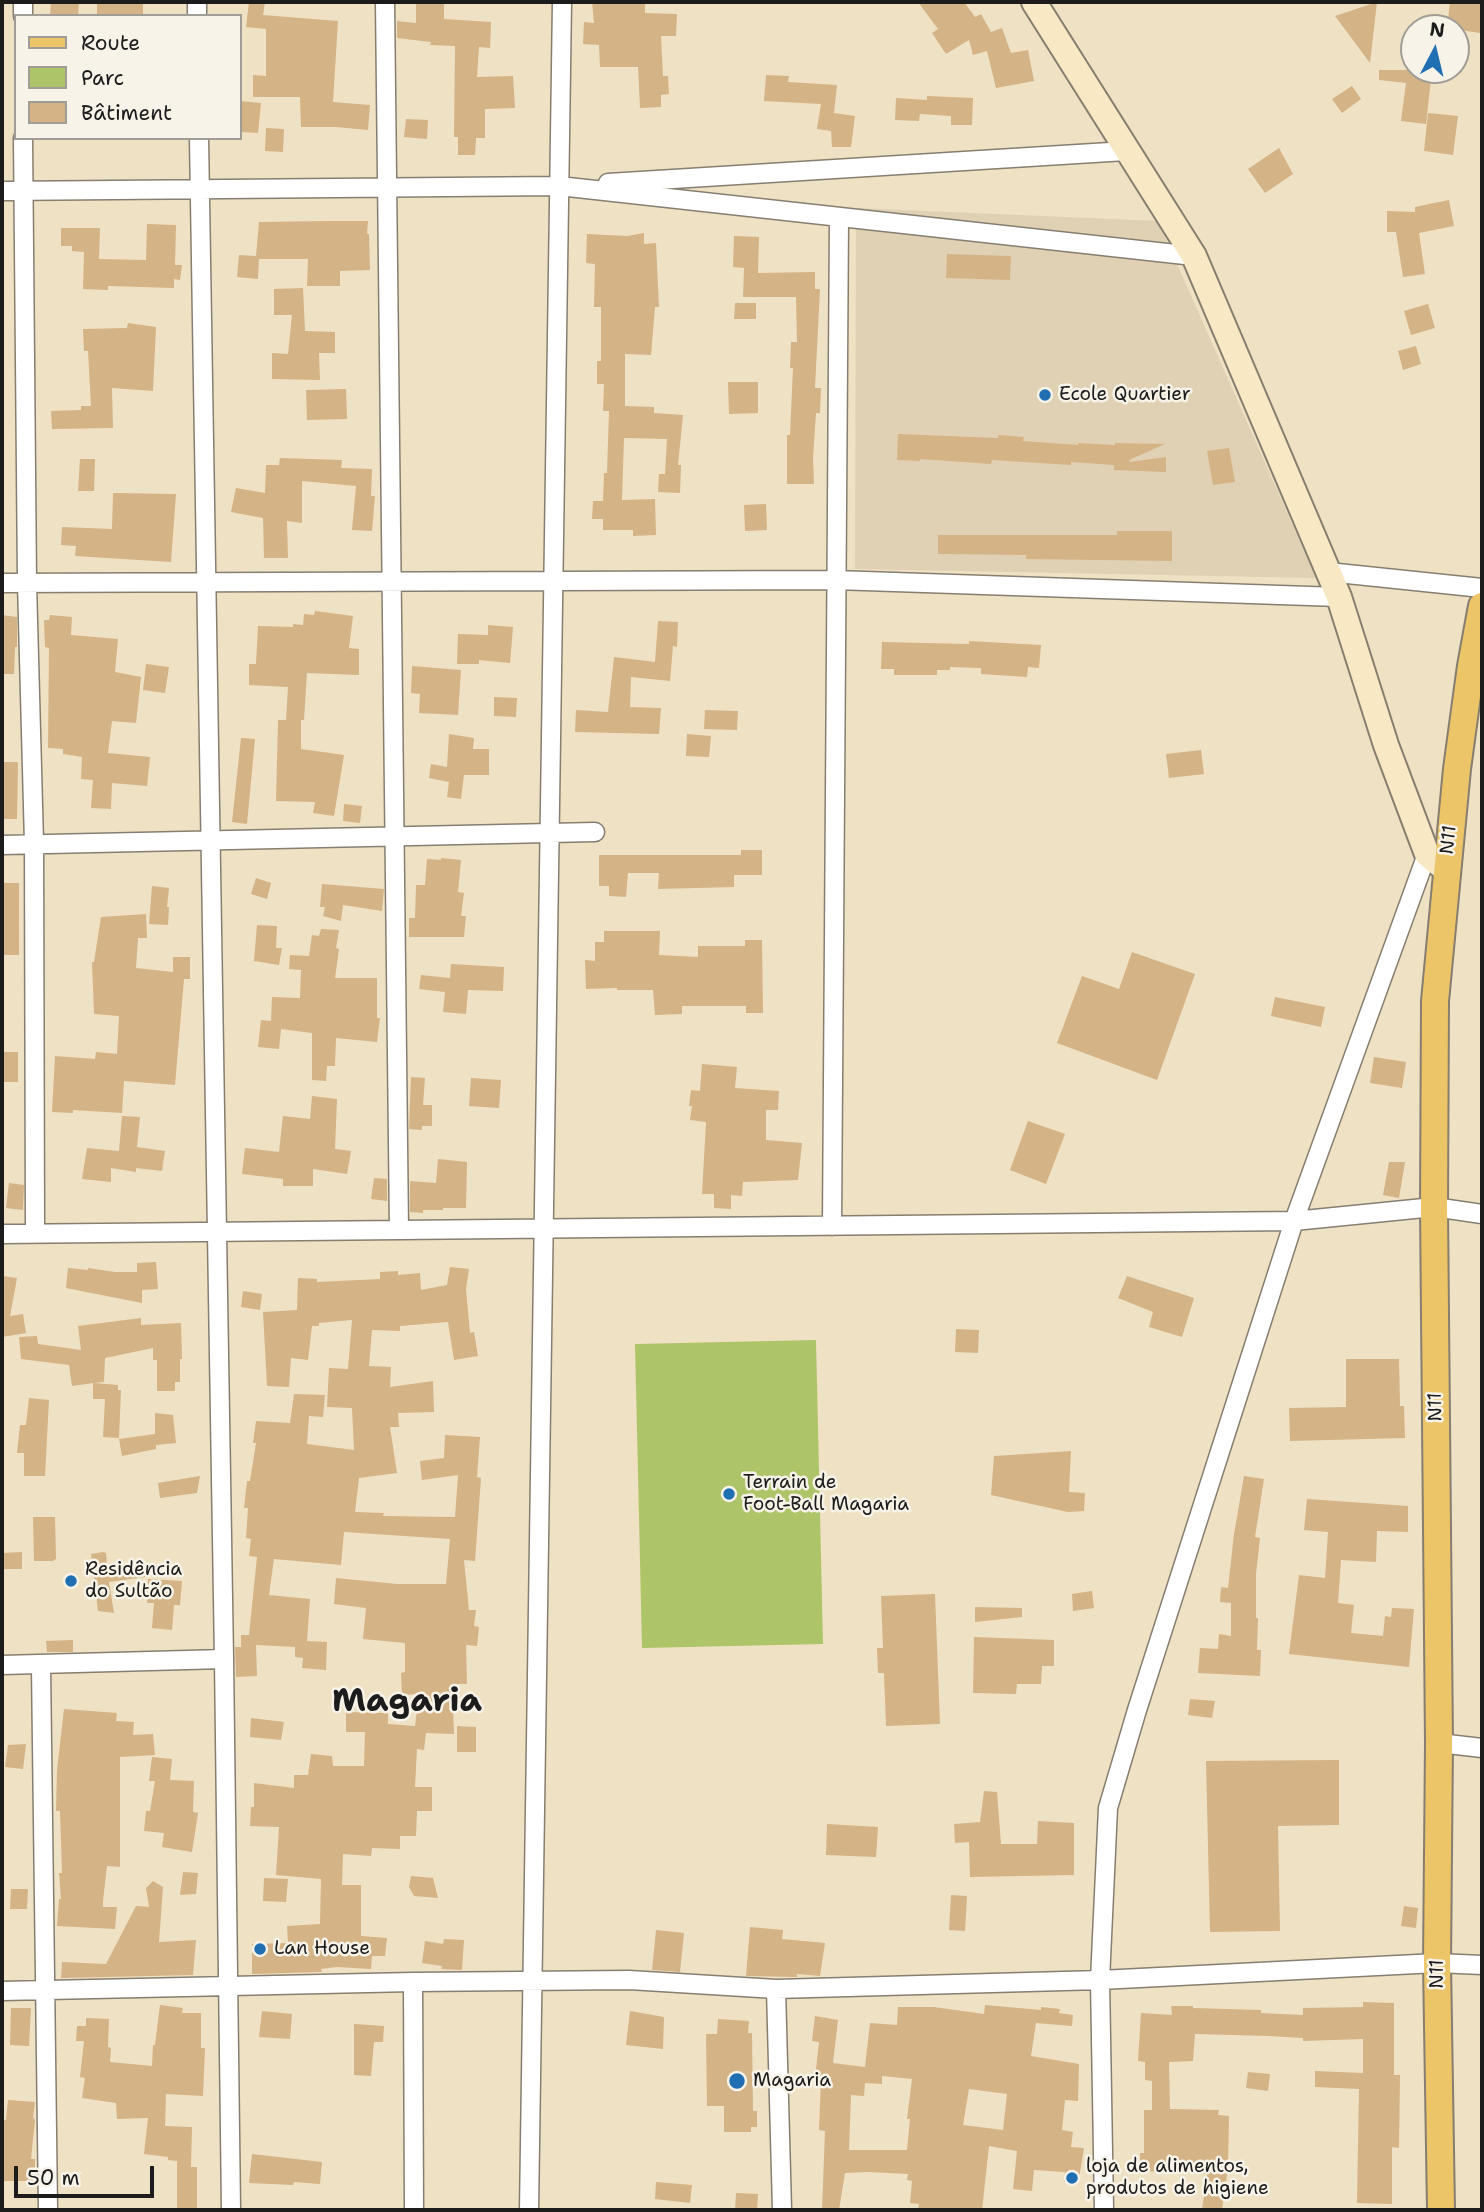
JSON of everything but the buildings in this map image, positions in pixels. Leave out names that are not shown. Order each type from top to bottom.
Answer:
[{"type":"main road","points":[[1034,2],[1194,257],[1339,597],[1386,745],[1436,862]]},
{"type":"main road","name":"N11","points":[[1441,2210],[1437,1963],[1439,1743],[1434,1208],[1436,862],[1462,730],[1482,606]]},
{"type":"street","points":[[385,2],[399,1230]]},
{"type":"street","points":[[529,2210],[562,2]]},
{"type":"street","points":[[23,140],[27,583],[34,843],[35,1233]]},
{"type":"street","points":[[199,140],[231,2210]]},
{"type":"street","points":[[2,191],[559,186],[1126,151]]},
{"type":"street","points":[[559,186],[1194,257]]},
{"type":"street","points":[[832,1226],[839,218]]},
{"type":"street","points":[[1328,572],[1482,588]]},
{"type":"street","points":[[2,583],[835,580],[1339,597]]},
{"type":"street","points":[[2,845],[595,832]]},
{"type":"street","points":[[1104,2210],[1100,1980],[1108,1808],[1294,1222],[1436,862]]},
{"type":"street","points":[[2,1234],[1294,1222],[1434,1208],[1482,1214]]},
{"type":"street","points":[[2,1665],[224,1659]]},
{"type":"street","points":[[41,1666],[48,2210]]},
{"type":"street","points":[[1439,1743],[1482,1748]]},
{"type":"street","points":[[2,1992],[413,1982],[629,1980],[776,1989],[1100,1980],[1437,1963],[1482,1965]]},
{"type":"street","points":[[413,1982],[414,2210]]},
{"type":"street","points":[[776,1989],[782,2210]]},
{"type":"shaded area","name":"Ecole Quartier","points":[[856,208],[1158,221],[1316,578],[855,569]]},
{"type":"green space","name":"Terrain de Foot-Ball Magaria","points":[[816,1340],[823,1644],[642,1648],[635,1344]]},
{"type":"place","name":"Ecole Quartier","points":[[1045,395]]},
{"type":"place","name":"Terrain de Foot-Ball Magaria","points":[[729,1494]]},
{"type":"place","name":"Residência do Sultão","points":[[71,1581]]},
{"type":"place","name":"Lan House","points":[[260,1949]]},
{"type":"place","name":"Magaria","points":[[737,2081]]},
{"type":"place","name":"loja de alimentos, produtos de higiene","points":[[1072,2178]]},
{"type":"district","name":"Magaria","points":[[407,1702]]}]
